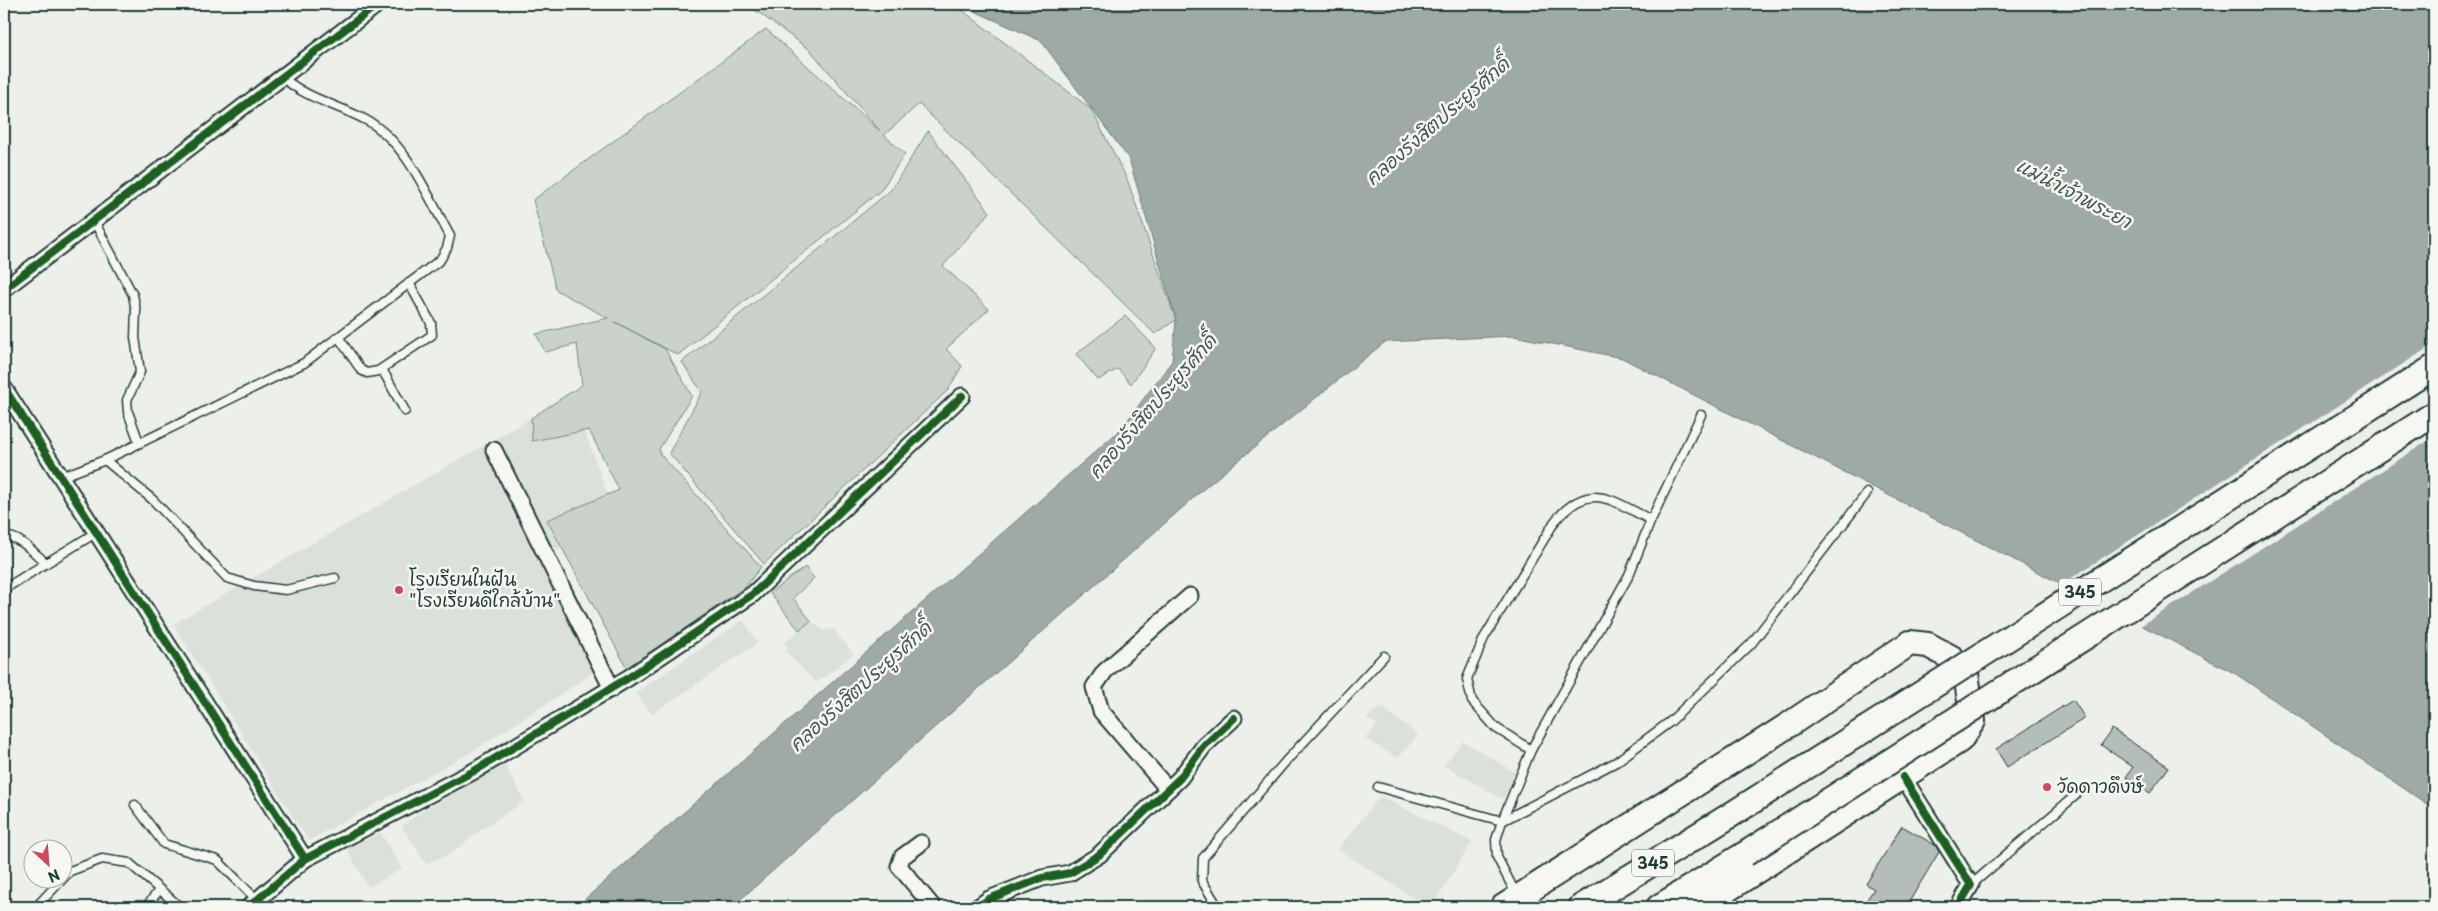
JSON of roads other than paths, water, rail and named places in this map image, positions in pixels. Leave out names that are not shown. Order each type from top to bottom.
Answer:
[{"type":"main road","name":"345","points":[[1581,907],[1726,818],[2434,366]]},
{"type":"main road","name":"345","points":[[1659,907],[2434,414]]},
{"type":"main road","points":[[1510,903],[1790,724],[1910,644],[1928,646],[1952,658],[1966,674],[1973,721],[1960,740],[1700,907]]},
{"type":"street","points":[[4,289],[378,4]]},
{"type":"street","points":[[4,388],[306,859]]},
{"type":"street","points":[[253,904],[306,859],[476,770],[612,689],[753,594],[962,396]]},
{"type":"street","points":[[494,450],[612,689]]},
{"type":"street","points":[[1167,788],[1101,712],[1094,687],[1104,671],[1190,596]]},
{"type":"street","points":[[978,907],[989,899],[1042,878],[1070,873],[1099,855],[1167,788],[1180,778],[1204,746],[1234,718]]},
{"type":"street","points":[[1904,777],[1971,885],[1958,907]]},
{"type":"street","points":[[922,843],[902,857],[899,866],[933,907]]},
{"type":"lane","points":[[61,477],[105,460],[139,442],[283,375],[339,338],[440,260],[447,248],[450,236],[410,163],[382,130],[367,121],[299,91],[282,77]]},
{"type":"lane","points":[[94,221],[133,295],[136,311],[135,337],[140,372],[127,400],[128,412],[139,442]]},
{"type":"lane","points":[[339,338],[361,370],[367,373],[382,369],[432,335],[431,323],[409,283]]},
{"type":"lane","points":[[382,369],[405,411]]},
{"type":"lane","points":[[1510,903],[1497,857],[1496,840],[1502,820],[1532,750],[1626,582],[1651,520],[1701,415]]},
{"type":"lane","points":[[105,460],[153,500],[227,578],[254,586],[286,590],[335,578]]},
{"type":"lane","points":[[1378,787],[1502,820],[1609,766],[1671,721],[1751,644],[1867,493]]},
{"type":"lane","points":[[1532,750],[1496,728],[1472,701],[1468,679],[1484,638],[1554,521],[1567,506],[1588,497],[1605,497],[1651,520]]},
{"type":"lane","points":[[4,589],[97,532]]},
{"type":"lane","points":[[4,537],[9,536],[20,541],[46,563]]},
{"type":"lane","points":[[1218,907],[1202,882],[1203,858],[1286,761],[1384,656]]},
{"type":"lane","points":[[1971,885],[2076,796]]},
{"type":"lane","points":[[135,805],[164,844],[217,860],[253,904]]},
{"type":"lane","points":[[36,907],[70,871],[102,859],[129,863],[180,907]]},
{"type":"lane","points":[[146,907],[159,890]]},
{"type":"water","points":[[959,4],[2434,4],[2434,809],[2236,674],[1622,358],[1514,336],[1385,342],[1208,485],[732,907],[576,907],[1121,429],[1172,361],[1176,320],[1129,159],[1041,41]]},
{"type":"place","name":"โรงเรียนในฝัน \"โรงเรียนดีใกล้บ้าน\"","points":[[399,590]]},
{"type":"place","name":"วัดดาวดึงษ์","points":[[2047,787]]},
{"type":"water label","name":"คลองรังสิตประยูรศักดิ์","points":[[1437,121]]},
{"type":"water label","name":"แม่น้ำเจ้าพระยา","points":[[2074,193]]},
{"type":"water label","name":"คลองรังสิตประยูรศักดิ์","points":[[1152,406]]},
{"type":"water label","name":"คลองรังสิตประยูรศักดิ์","points":[[860,686]]}]
